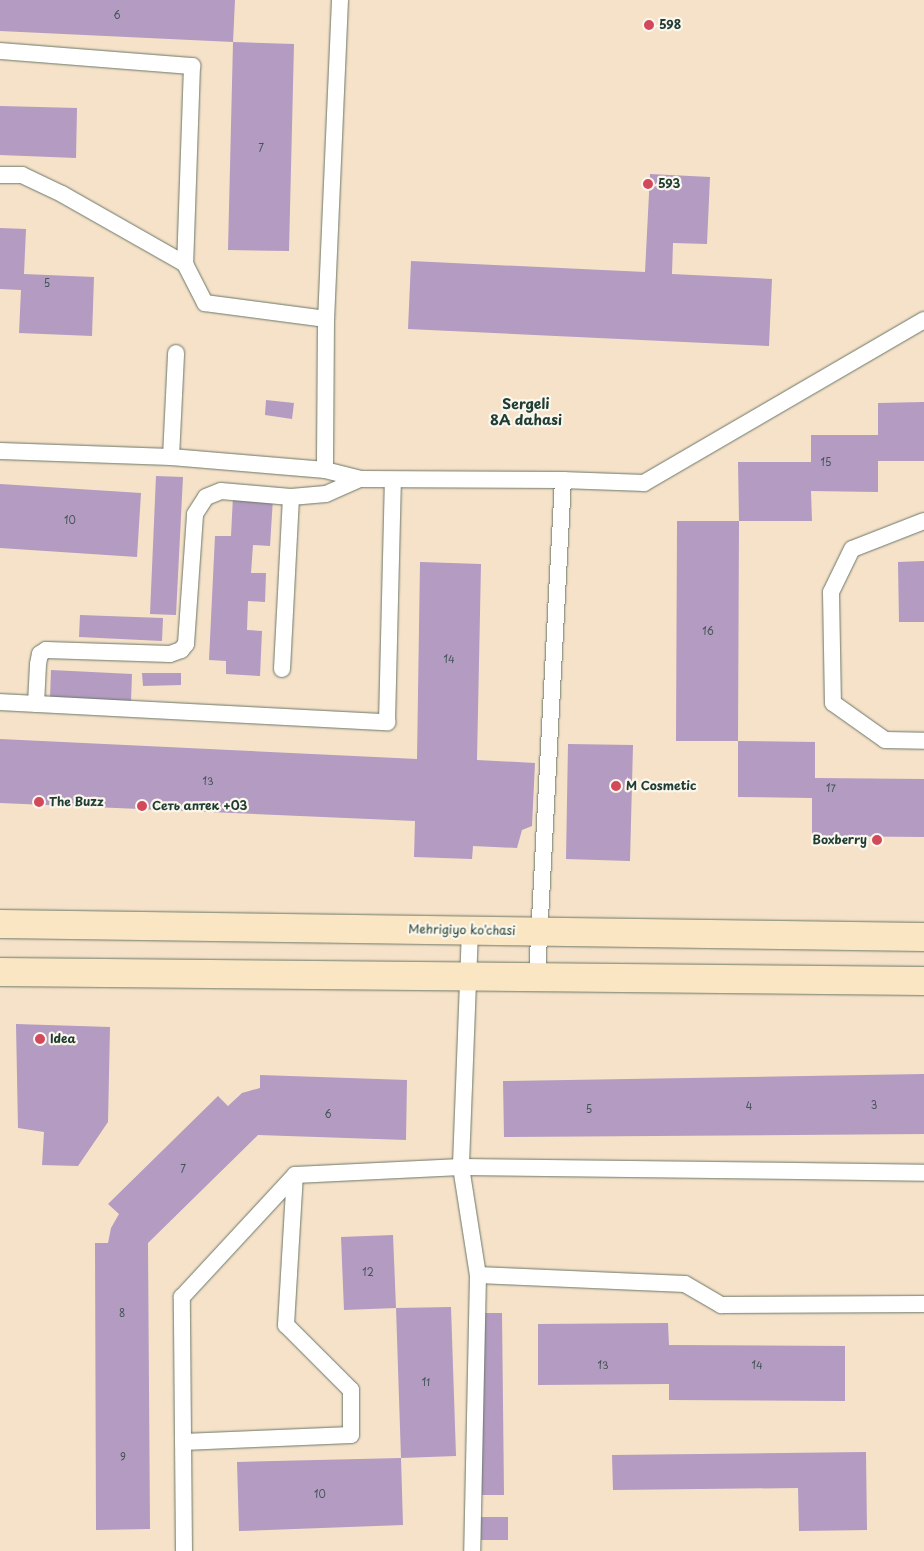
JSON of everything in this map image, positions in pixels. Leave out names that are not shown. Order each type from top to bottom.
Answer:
[{"type":"main road","name":"Mehrigiyo ko'chasi","points":[[0,924],[924,937]]},
{"type":"main road","points":[[0,972],[924,981]]},
{"type":"lane","points":[[325,470],[326,319],[340,0]]},
{"type":"lane","points":[[0,51],[192,66],[185,264],[205,303],[326,319]]},
{"type":"lane","points":[[0,175],[22,175],[54,190],[185,264]]},
{"type":"lane","points":[[0,451],[172,457],[325,470],[360,479],[563,480],[644,483],[924,320]]},
{"type":"lane","points":[[172,457],[176,353]]},
{"type":"lane","points":[[36,704],[38,664],[40,654],[46,650],[170,654],[181,650],[186,644],[195,514],[206,497],[221,491],[291,497],[326,494],[360,479]]},
{"type":"lane","points":[[0,702],[387,722],[393,480]]},
{"type":"lane","points":[[537,976],[563,480]]},
{"type":"lane","points":[[282,669],[291,497]]},
{"type":"lane","points":[[924,521],[852,549],[831,592],[833,703],[885,740],[924,741]]},
{"type":"lane","points":[[470,930],[461,1167],[478,1275],[472,1551]]},
{"type":"lane","points":[[184,1551],[182,1297],[295,1175],[461,1167],[924,1173]]},
{"type":"lane","points":[[183,1442],[351,1435],[351,1390],[286,1325],[295,1175]]},
{"type":"lane","points":[[478,1275],[685,1284],[721,1305],[924,1304]]},
{"type":"building","points":[[0,0],[235,0],[233,42],[0,31]]},
{"type":"building","points":[[233,42],[294,44],[289,251],[228,250]]},
{"type":"building","points":[[0,106],[77,108],[76,158],[0,155]]},
{"type":"building","points":[[650,174],[710,177],[707,244],[673,243],[672,274],[772,279],[769,346],[408,329],[411,261],[645,272]]},
{"type":"building","points":[[0,228],[26,229],[24,274],[94,277],[92,336],[19,333],[21,290],[0,289]]},
{"type":"building","points":[[266,400],[294,403],[292,419],[265,415]]},
{"type":"building","points":[[924,402],[924,461],[878,461],[878,492],[811,491],[812,521],[739,521],[738,462],[811,462],[811,435],[878,435],[878,403]]},
{"type":"building","points":[[156,476],[183,477],[176,615],[150,614]]},
{"type":"building","points":[[0,484],[141,493],[137,557],[0,548]]},
{"type":"building","points":[[233,496],[273,498],[270,546],[253,545],[251,573],[266,573],[265,602],[248,601],[247,630],[262,631],[260,676],[226,674],[226,661],[209,660],[215,536],[231,536]]},
{"type":"building","points":[[677,521],[739,521],[738,741],[676,741]]},
{"type":"building","points":[[924,561],[924,622],[899,622],[898,562]]},
{"type":"building","points":[[420,562],[481,564],[477,760],[535,763],[532,826],[522,830],[517,848],[473,846],[472,859],[414,857],[415,821],[0,803],[0,739],[417,759]]},
{"type":"building","points":[[80,615],[163,618],[162,641],[79,637]]},
{"type":"building","points":[[51,670],[132,674],[131,702],[50,699]]},
{"type":"building","points":[[142,673],[181,673],[181,685],[143,686]]},
{"type":"building","points":[[738,741],[815,742],[815,778],[924,779],[924,837],[812,836],[812,798],[738,797]]},
{"type":"building","points":[[568,744],[633,745],[630,861],[566,859]]},
{"type":"building","points":[[16,1024],[110,1027],[108,1122],[78,1166],[42,1165],[44,1132],[18,1128]]},
{"type":"building","points":[[924,1074],[924,1134],[504,1137],[503,1081]]},
{"type":"building","points":[[260,1075],[407,1080],[406,1140],[258,1135],[148,1243],[150,1529],[96,1530],[95,1243],[108,1243],[111,1228],[119,1214],[108,1204],[218,1096],[228,1106],[242,1093],[260,1088]]},
{"type":"building","points":[[393,1235],[396,1308],[344,1310],[341,1237]]},
{"type":"building","points":[[451,1307],[456,1456],[401,1458],[396,1308]]},
{"type":"building","points":[[480,1313],[502,1313],[504,1495],[482,1495]]},
{"type":"building","points":[[668,1323],[669,1345],[845,1346],[845,1401],[669,1400],[669,1384],[538,1385],[538,1324]]},
{"type":"building","points":[[866,1452],[867,1530],[799,1531],[798,1488],[613,1490],[612,1455]]},
{"type":"building","points":[[401,1458],[403,1525],[239,1531],[237,1462]]},
{"type":"building","points":[[480,1517],[508,1517],[508,1540],[481,1540]]},
{"type":"place","name":"598","points":[[649,25]]},
{"type":"place","name":"593","points":[[648,184]]},
{"type":"place","name":"M Cosmetic","points":[[616,786]]},
{"type":"place","name":"The Buzz","points":[[39,802]]},
{"type":"place","name":"Сеть аптек +03","points":[[142,806]]},
{"type":"place","name":"Boxberry","points":[[877,840]]},
{"type":"place","name":"Idea","points":[[40,1039]]},
{"type":"district","name":"Sergeli 8A dahasi","points":[[526,412]]}]
